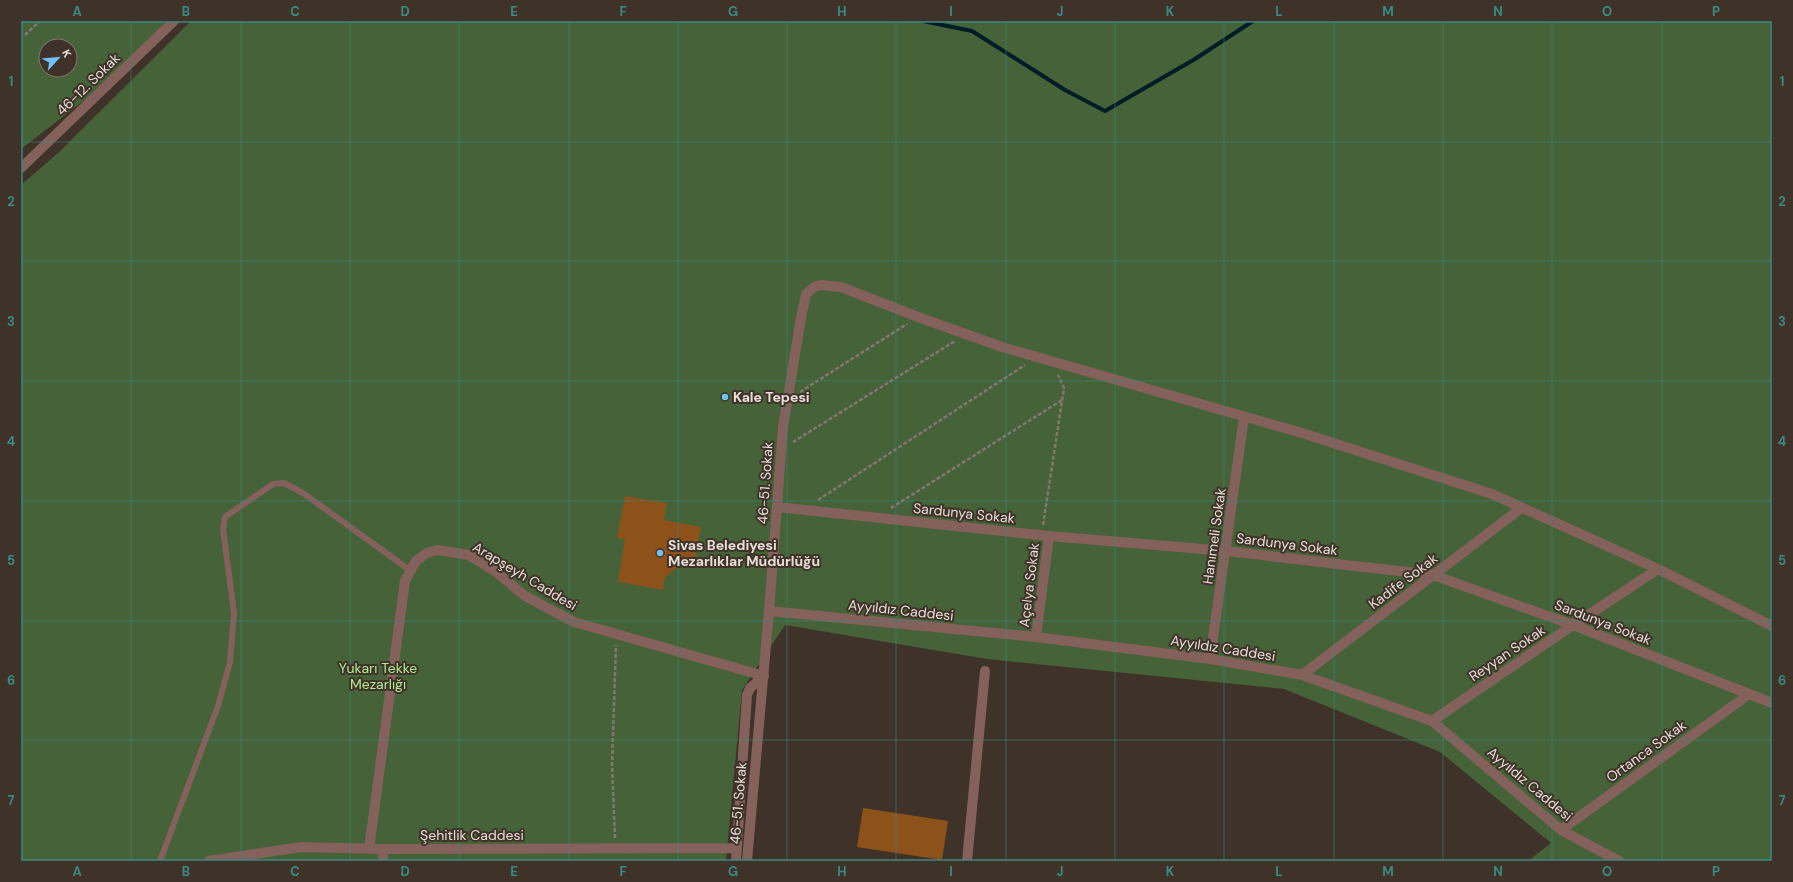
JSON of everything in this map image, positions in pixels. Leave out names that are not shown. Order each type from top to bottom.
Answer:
[{"type":"street","name":"46-12. Sokak","points":[[21,168],[174,21]]},
{"type":"street","name":"46-51. Sokak","points":[[747,861],[764,676],[782,448],[788,400],[806,294],[814,287],[832,285],[918,317]]},
{"type":"street","points":[[918,317],[1037,357],[1302,433],[1492,494],[1520,509],[1658,569],[1772,626]]},
{"type":"street","name":"Hanımeli Sokak","points":[[1210,659],[1244,417]]},
{"type":"street","name":"Sardunya Sokak","points":[[777,507],[1045,536],[1226,551],[1433,575],[1573,625],[1748,695],[1772,703]]},
{"type":"street","name":"Kadife Sokak","points":[[1302,675],[1520,509]]},
{"type":"street","name":"Açelya Sokak","points":[[1036,637],[1045,536]]},
{"type":"street","name":"Arapşeyh Caddesi","points":[[369,849],[406,581],[416,561],[427,553],[438,550],[469,556],[496,572],[525,596],[574,622],[764,676]]},
{"type":"street","name":"Reyyan Sokak","points":[[1432,721],[1658,569]]},
{"type":"street","name":"Ayyıldız Caddesi","points":[[769,611],[1036,637],[1210,659],[1302,675],[1432,721],[1561,830],[1619,861]]},
{"type":"street","points":[[967,861],[984,671]]},
{"type":"street","name":"46-51. Sokak","points":[[736,861],[747,695],[750,688],[764,676]]},
{"type":"street","name":"Ortanca Sokak","points":[[1561,830],[1748,695]]},
{"type":"street","name":"Şehitlik Caddesi","points":[[209,861],[301,847],[369,849],[615,850],[737,848]]},
{"type":"street","points":[[383,849],[383,861]]},
{"type":"lane","points":[[160,861],[218,706],[230,662],[234,613],[223,529],[225,517],[273,484],[284,483],[303,493],[410,571]]},
{"type":"path","points":[[25,35],[40,21]]},
{"type":"path","points":[[788,400],[918,317]]},
{"type":"path","points":[[782,448],[966,334]]},
{"type":"path","points":[[804,510],[1037,357]]},
{"type":"path","points":[[1045,536],[1063,382],[1048,360]]},
{"type":"path","points":[[875,518],[1062,400]]},
{"type":"path","points":[[615,850],[612,765],[617,634]]},
{"type":"green space","points":[[21,21],[167,21],[103,86],[21,149]]},
{"type":"green space","name":"Yukarı Tekke Mezarlığı","points":[[191,21],[1772,21],[1772,861],[1528,861],[1551,843],[1440,752],[1284,689],[987,659],[785,625],[742,690],[726,861],[21,861],[21,185],[59,152]]},
{"type":"building","name":"Sivas Belediyesi Mezarlıklar Müdürlüğü","points":[[625,496],[667,503],[664,520],[701,527],[693,568],[680,566],[665,577],[663,590],[618,582],[625,539],[617,538]]},
{"type":"building","points":[[863,808],[948,821],[942,860],[857,847]]},
{"type":"waterway","points":[[923,21],[972,31],[1065,90],[1105,111],[1195,59],[1253,21]]},
{"type":"place","name":"Kale Tepesi","points":[[725,397]]},
{"type":"place","name":"Sivas Belediyesi Mezarlıklar Müdürlüğü","points":[[660,553]]}]
